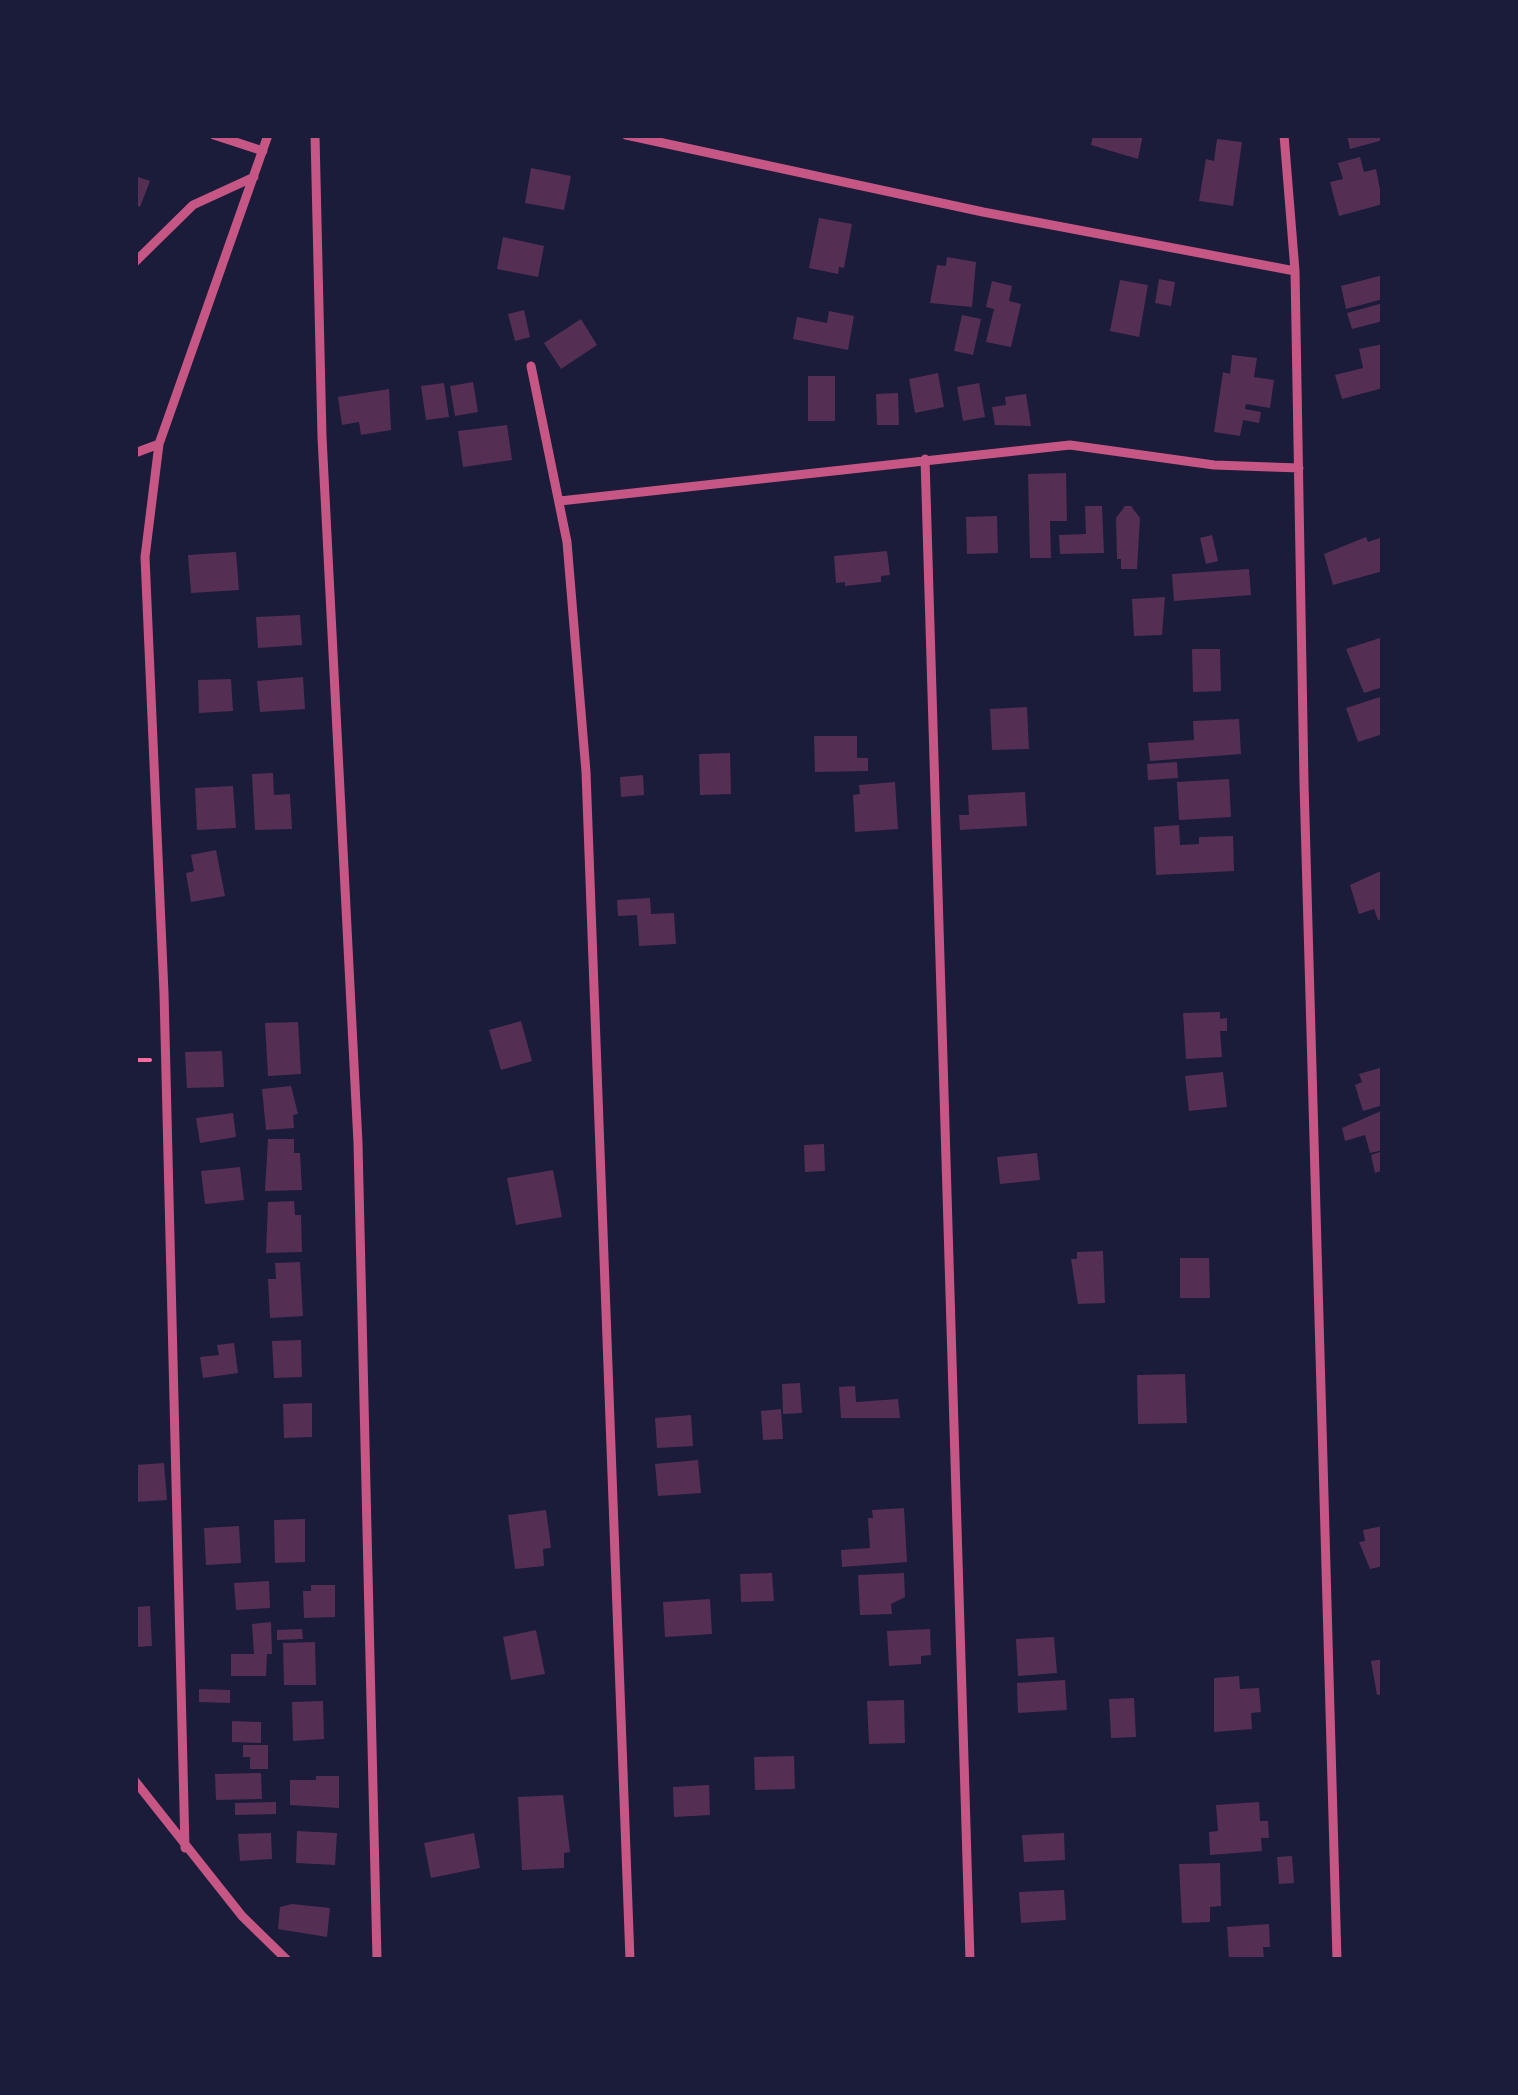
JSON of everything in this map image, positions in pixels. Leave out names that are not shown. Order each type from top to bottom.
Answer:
[{"type":"street","points":[[214,135],[263,151]]},
{"type":"street","points":[[185,1848],[164,993],[145,557],[158,444],[268,135]]},
{"type":"street","points":[[315,135],[322,437],[358,1143],[377,1960]]},
{"type":"street","points":[[626,135],[983,212],[1295,271]]},
{"type":"street","points":[[1284,135],[1295,271],[1337,1960]]},
{"type":"street","points":[[135,262],[192,206],[254,177]]},
{"type":"street","points":[[531,366],[560,500],[572,584],[586,772],[630,1960]]},
{"type":"street","points":[[135,453],[158,444]]},
{"type":"street","points":[[560,500],[925,459],[1090,445],[1214,465],[1300,468]]},
{"type":"street","points":[[925,459],[970,1960]]},
{"type":"street","points":[[135,1780],[185,1848],[287,1960]]},
{"type":"building","points":[[1093,135],[1143,135],[1138,159],[1091,145]]},
{"type":"building","points":[[1347,135],[1383,135],[1383,140],[1350,149]]},
{"type":"building","points":[[1217,139],[1242,142],[1233,206],[1199,201],[1206,159],[1214,161]]},
{"type":"building","points":[[1360,157],[1364,172],[1376,169],[1383,204],[1339,216],[1330,182],[1343,179],[1338,163]]},
{"type":"building","points":[[531,168],[571,176],[564,210],[525,203]]},
{"type":"building","points":[[135,176],[150,181],[140,207],[135,205]]},
{"type":"building","points":[[819,218],[852,224],[844,268],[839,267],[838,274],[809,268]]},
{"type":"building","points":[[503,237],[544,246],[538,277],[497,269]]},
{"type":"building","points":[[947,257],[976,262],[972,307],[930,303],[937,265],[946,266]]},
{"type":"building","points":[[1383,275],[1383,299],[1346,309],[1341,286]]},
{"type":"building","points":[[1159,279],[1175,282],[1171,306],[1155,303]]},
{"type":"building","points":[[1120,280],[1148,285],[1139,337],[1110,331]]},
{"type":"building","points":[[992,281],[1012,286],[1009,301],[1021,304],[1011,347],[986,342],[994,309],[986,307]]},
{"type":"building","points":[[1383,303],[1383,321],[1352,329],[1347,313]]},
{"type":"building","points":[[524,310],[530,337],[515,341],[508,314]]},
{"type":"building","points":[[829,311],[854,316],[848,350],[793,339],[797,317],[827,323]]},
{"type":"building","points":[[962,315],[981,319],[973,355],[954,351]]},
{"type":"building","points":[[581,319],[597,345],[561,369],[544,343]]},
{"type":"building","points":[[1383,344],[1383,388],[1342,399],[1335,375],[1363,368],[1359,349]]},
{"type":"building","points":[[1232,355],[1257,358],[1254,377],[1274,380],[1270,408],[1246,404],[1245,409],[1261,412],[1259,423],[1243,420],[1240,436],[1214,432],[1223,372],[1230,374]]},
{"type":"building","points":[[938,373],[944,407],[915,413],[909,379]]},
{"type":"building","points":[[808,376],[835,376],[835,421],[808,421]]},
{"type":"building","points":[[473,382],[478,412],[455,416],[450,386]]},
{"type":"building","points":[[444,383],[449,417],[426,420],[421,386]]},
{"type":"building","points":[[979,383],[985,417],[963,421],[957,387]]},
{"type":"building","points":[[389,389],[391,430],[361,435],[359,422],[342,425],[338,397]]},
{"type":"building","points":[[898,393],[899,425],[877,425],[876,394]]},
{"type":"building","points":[[1026,394],[1031,426],[995,425],[992,407],[1006,405],[1005,397]]},
{"type":"building","points":[[507,425],[512,460],[463,467],[458,431]]},
{"type":"building","points":[[1066,473],[1067,521],[1050,521],[1051,558],[1030,558],[1028,474]]},
{"type":"building","points":[[1085,506],[1102,506],[1104,553],[1060,554],[1059,535],[1086,534]]},
{"type":"building","points":[[1125,506],[1131,506],[1140,518],[1137,569],[1121,569],[1121,559],[1117,559],[1116,518]]},
{"type":"building","points":[[997,516],[998,553],[967,554],[966,517]]},
{"type":"building","points":[[1212,535],[1218,561],[1206,564],[1200,538]]},
{"type":"building","points":[[1366,537],[1368,542],[1380,538],[1383,571],[1333,585],[1324,554]]},
{"type":"building","points":[[887,551],[890,575],[881,576],[881,582],[845,586],[845,582],[836,583],[834,556]]},
{"type":"building","points":[[236,552],[239,590],[191,593],[188,555]]},
{"type":"building","points":[[1249,569],[1251,595],[1174,601],[1172,574]]},
{"type":"building","points":[[1165,597],[1162,635],[1134,636],[1132,599]]},
{"type":"building","points":[[300,615],[302,645],[258,648],[256,617]]},
{"type":"building","points":[[1383,637],[1383,687],[1364,693],[1346,649]]},
{"type":"building","points":[[1192,649],[1220,649],[1221,691],[1193,692]]},
{"type":"building","points":[[303,677],[305,709],[260,712],[257,681]]},
{"type":"building","points":[[231,679],[233,711],[199,713],[198,680]]},
{"type":"building","points":[[1383,696],[1383,734],[1358,742],[1346,708]]},
{"type":"building","points":[[1027,707],[1029,749],[992,750],[990,709]]},
{"type":"building","points":[[1239,719],[1241,754],[1150,761],[1148,743],[1194,740],[1193,721]]},
{"type":"building","points":[[814,736],[857,736],[857,758],[868,758],[868,771],[815,772]]},
{"type":"building","points":[[730,753],[731,794],[700,795],[699,754]]},
{"type":"building","points":[[1177,762],[1178,778],[1148,780],[1147,764]]},
{"type":"building","points":[[273,773],[274,795],[290,794],[292,829],[255,830],[252,774]]},
{"type":"building","points":[[643,775],[644,795],[621,797],[620,777]]},
{"type":"building","points":[[1229,779],[1231,817],[1179,820],[1177,782]]},
{"type":"building","points":[[895,782],[898,829],[855,832],[853,795],[860,794],[859,785]]},
{"type":"building","points":[[233,786],[236,828],[197,830],[195,788]]},
{"type":"building","points":[[1025,792],[1027,826],[960,830],[959,815],[969,815],[968,795]]},
{"type":"building","points":[[1179,825],[1180,845],[1199,844],[1199,837],[1233,836],[1234,871],[1156,875],[1154,827]]},
{"type":"building","points":[[216,850],[225,896],[191,902],[186,873],[194,871],[191,855]]},
{"type":"building","points":[[1383,870],[1383,919],[1378,920],[1374,909],[1359,914],[1350,885]]},
{"type":"building","points":[[650,898],[651,914],[674,913],[676,944],[639,946],[637,915],[618,916],[617,900]]},
{"type":"building","points":[[1220,1012],[1220,1019],[1227,1018],[1227,1031],[1220,1031],[1222,1057],[1186,1059],[1183,1013]]},
{"type":"building","points":[[521,1021],[532,1061],[501,1070],[489,1030]]},
{"type":"building","points":[[298,1022],[301,1074],[268,1076],[265,1023]]},
{"type":"building","points":[[222,1051],[224,1087],[187,1088],[185,1052]]},
{"type":"building","points":[[1383,1067],[1383,1105],[1363,1111],[1355,1085],[1362,1082],[1359,1074]]},
{"type":"building","points":[[1223,1072],[1227,1107],[1189,1111],[1185,1076]]},
{"type":"building","points":[[291,1086],[298,1114],[293,1115],[294,1128],[266,1130],[262,1089]]},
{"type":"building","points":[[1381,1111],[1383,1150],[1370,1153],[1365,1135],[1345,1141],[1342,1128]]},
{"type":"building","points":[[233,1113],[236,1137],[200,1143],[196,1118]]},
{"type":"building","points":[[268,1139],[294,1139],[294,1153],[300,1153],[302,1190],[265,1191]]},
{"type":"building","points":[[824,1144],[825,1171],[805,1172],[804,1145]]},
{"type":"building","points":[[1383,1151],[1383,1170],[1375,1173],[1371,1155]]},
{"type":"building","points":[[1037,1153],[1040,1180],[1000,1184],[997,1157]]},
{"type":"building","points":[[240,1167],[244,1200],[205,1204],[201,1171]]},
{"type":"building","points":[[553,1170],[562,1217],[516,1225],[507,1178]]},
{"type":"building","points":[[294,1201],[295,1215],[301,1215],[302,1252],[266,1253],[268,1202]]},
{"type":"building","points":[[1103,1251],[1105,1303],[1078,1304],[1071,1259],[1077,1259],[1077,1252]]},
{"type":"building","points":[[1180,1258],[1209,1258],[1210,1298],[1180,1298]]},
{"type":"building","points":[[300,1262],[303,1316],[270,1318],[268,1279],[276,1279],[275,1263]]},
{"type":"building","points":[[301,1340],[302,1377],[274,1378],[272,1341]]},
{"type":"building","points":[[234,1343],[238,1373],[203,1378],[200,1357],[219,1355],[217,1345]]},
{"type":"building","points":[[1185,1374],[1187,1423],[1138,1424],[1137,1375]]},
{"type":"building","points":[[800,1383],[802,1413],[783,1414],[782,1384]]},
{"type":"building","points":[[855,1386],[856,1402],[898,1399],[900,1418],[841,1418],[839,1387]]},
{"type":"building","points":[[312,1403],[312,1437],[284,1438],[283,1404]]},
{"type":"building","points":[[781,1409],[783,1439],[763,1440],[761,1411]]},
{"type":"building","points":[[691,1415],[693,1446],[657,1448],[655,1418]]},
{"type":"building","points":[[698,1460],[701,1493],[658,1496],[655,1464]]},
{"type":"building","points":[[164,1463],[167,1500],[135,1502],[135,1465]]},
{"type":"building","points":[[904,1508],[907,1562],[842,1567],[841,1550],[870,1548],[868,1518],[873,1518],[872,1510]]},
{"type":"building","points":[[546,1510],[551,1548],[543,1549],[544,1566],[515,1569],[508,1515]]},
{"type":"building","points":[[305,1519],[305,1562],[275,1563],[274,1520]]},
{"type":"building","points":[[239,1526],[241,1563],[206,1565],[204,1528]]},
{"type":"building","points":[[1383,1526],[1383,1566],[1370,1569],[1359,1542],[1365,1541],[1363,1530]]},
{"type":"building","points":[[772,1573],[774,1601],[741,1602],[740,1574]]},
{"type":"building","points":[[904,1573],[905,1597],[891,1604],[892,1614],[860,1615],[858,1575]]},
{"type":"building","points":[[269,1581],[270,1608],[236,1610],[234,1583]]},
{"type":"building","points":[[311,1585],[335,1585],[335,1617],[304,1618],[303,1591],[311,1591]]},
{"type":"building","points":[[710,1599],[712,1634],[665,1637],[663,1602]]},
{"type":"building","points":[[150,1606],[152,1646],[135,1647],[135,1607]]},
{"type":"building","points":[[271,1622],[272,1654],[267,1654],[266,1676],[231,1676],[231,1654],[254,1654],[252,1624]]},
{"type":"building","points":[[302,1629],[303,1639],[277,1640],[277,1630]]},
{"type":"building","points":[[930,1629],[931,1655],[921,1656],[921,1664],[889,1666],[887,1631]]},
{"type":"building","points":[[536,1630],[545,1674],[511,1680],[503,1637]]},
{"type":"building","points":[[1054,1637],[1057,1673],[1018,1676],[1016,1639]]},
{"type":"building","points":[[315,1642],[316,1685],[284,1685],[283,1643]]},
{"type":"building","points":[[1383,1659],[1383,1694],[1377,1695],[1371,1661]]},
{"type":"building","points":[[1239,1676],[1240,1689],[1259,1688],[1261,1712],[1251,1713],[1252,1729],[1214,1732],[1214,1678]]},
{"type":"building","points":[[1065,1680],[1067,1710],[1018,1713],[1017,1683]]},
{"type":"building","points":[[199,1689],[230,1690],[230,1703],[199,1702]]},
{"type":"building","points":[[1134,1698],[1136,1737],[1111,1738],[1109,1699]]},
{"type":"building","points":[[904,1700],[905,1743],[869,1744],[867,1701]]},
{"type":"building","points":[[323,1701],[324,1739],[293,1741],[292,1702]]},
{"type":"building","points":[[232,1721],[261,1722],[261,1743],[232,1742]]},
{"type":"building","points":[[243,1745],[268,1745],[268,1769],[250,1769],[250,1757],[243,1757]]},
{"type":"building","points":[[794,1756],[795,1789],[755,1790],[754,1757]]},
{"type":"building","points":[[261,1773],[262,1799],[216,1800],[215,1774]]},
{"type":"building","points":[[316,1776],[339,1776],[339,1808],[290,1805],[290,1780],[316,1780]]},
{"type":"building","points":[[709,1785],[710,1815],[674,1817],[673,1787]]},
{"type":"building","points":[[563,1795],[570,1852],[564,1853],[564,1868],[522,1870],[518,1797]]},
{"type":"building","points":[[276,1802],[276,1814],[235,1815],[235,1803]]},
{"type":"building","points":[[1259,1802],[1260,1821],[1268,1821],[1269,1838],[1261,1838],[1262,1851],[1210,1855],[1209,1832],[1218,1831],[1216,1805]]},
{"type":"building","points":[[297,1831],[337,1833],[335,1865],[296,1863]]},
{"type":"building","points":[[271,1833],[272,1859],[240,1861],[238,1834]]},
{"type":"building","points":[[474,1833],[480,1868],[431,1878],[424,1843]]},
{"type":"building","points":[[1064,1833],[1065,1860],[1024,1862],[1022,1835]]},
{"type":"building","points":[[1292,1856],[1294,1883],[1279,1884],[1277,1857]]},
{"type":"building","points":[[1220,1863],[1221,1906],[1210,1907],[1210,1922],[1182,1923],[1179,1864]]},
{"type":"building","points":[[1064,1890],[1066,1920],[1021,1923],[1019,1892]]},
{"type":"building","points":[[292,1904],[330,1908],[327,1937],[278,1929],[280,1907]]},
{"type":"building","points":[[1269,1924],[1270,1947],[1263,1947],[1264,1959],[1229,1960],[1227,1927]]}]
